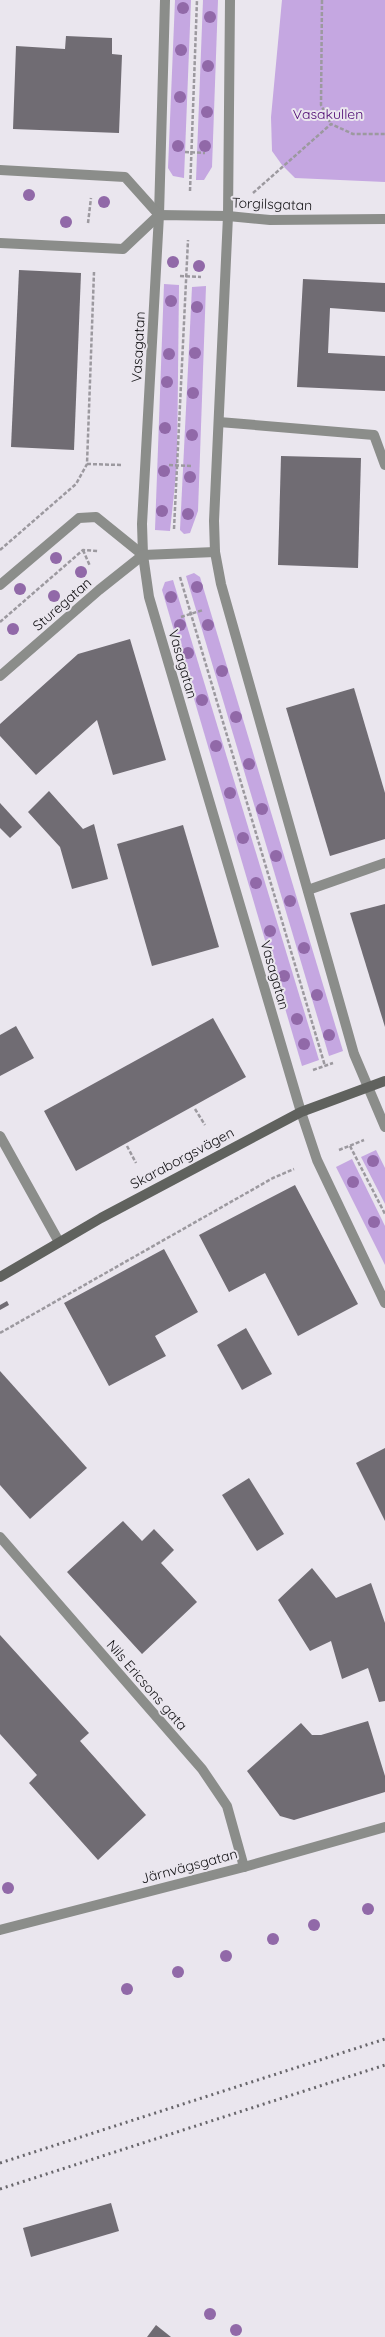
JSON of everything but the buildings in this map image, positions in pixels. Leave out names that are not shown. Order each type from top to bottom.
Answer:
[{"type":"street","name":"Vasagatan","points":[[165,0],[159,215],[142,524],[143,555],[149,597],[301,1112],[317,1160],[385,1303]]},
{"type":"street","points":[[230,0],[228,216],[214,521],[216,552],[226,602],[354,1054],[369,1085],[385,1127]]},
{"type":"street","points":[[0,170],[125,177],[159,215],[123,249],[0,243]]},
{"type":"street","name":"Torgilsgatan","points":[[159,215],[228,216],[270,220],[385,218]]},
{"type":"street","points":[[219,422],[374,436],[385,465]]},
{"type":"street","points":[[0,585],[79,518],[96,517],[143,555],[216,552]]},
{"type":"street","name":"Sturegatan","points":[[0,676],[99,590],[143,555]]},
{"type":"street","points":[[308,890],[385,863]]},
{"type":"street","name":"Skaraborgsvägen","points":[[0,1276],[59,1242],[301,1112],[369,1085],[385,1081]]},
{"type":"street","points":[[0,1136],[59,1242]]},
{"type":"street","name":"Nils Ericsons gata","points":[[0,1537],[202,1769],[227,1806],[244,1867]]},
{"type":"street","name":"Järnvägsgatan","points":[[0,1930],[244,1867],[385,1827]]},
{"type":"path","points":[[322,0],[321,105],[331,124],[353,134],[385,134]]},
{"type":"path","points":[[228,216],[331,124]]},
{"type":"path","points":[[161,150],[228,154]]},
{"type":"path","points":[[0,550],[76,484],[87,464],[95,273],[84,265],[93,175]]},
{"type":"path","points":[[76,484],[83,550],[99,590]]},
{"type":"path","points":[[0,622],[83,550],[143,555]]},
{"type":"path","points":[[157,624],[226,602]]},
{"type":"path","points":[[306,1073],[337,1061]]},
{"type":"path","points":[[195,1109],[205,1125]]},
{"type":"path","points":[[337,1151],[370,1138]]},
{"type":"path","points":[[127,1146],[136,1162]]},
{"type":"path","points":[[350,1146],[385,1214]]},
{"type":"path","points":[[0,1333],[266,1182],[296,1168]]},
{"type":"green space","points":[[175,0],[191,0],[184,178],[173,176],[168,168]]},
{"type":"green space","points":[[203,0],[218,0],[212,167],[204,180],[196,180]]},
{"type":"green space","name":"Vasakullen","points":[[282,0],[385,0],[385,182],[295,178],[282,165],[272,151],[271,117]]},
{"type":"green space","points":[[164,284],[179,285],[177,465],[170,531],[155,530]]},
{"type":"green space","points":[[206,286],[198,511],[190,533],[184,534],[180,530],[192,287]]},
{"type":"green space","points":[[194,573],[200,577],[343,1051],[329,1056],[186,576]]},
{"type":"green space","points":[[173,580],[319,1060],[302,1066],[162,590],[165,582]]},
{"type":"green space","points":[[376,1150],[385,1168],[385,1204],[361,1157]]},
{"type":"green space","points":[[352,1159],[385,1226],[385,1265],[336,1167]]},
{"type":"railway","points":[[0,2163],[385,2039]]},
{"type":"railway","points":[[0,2189],[385,2065]]}]
